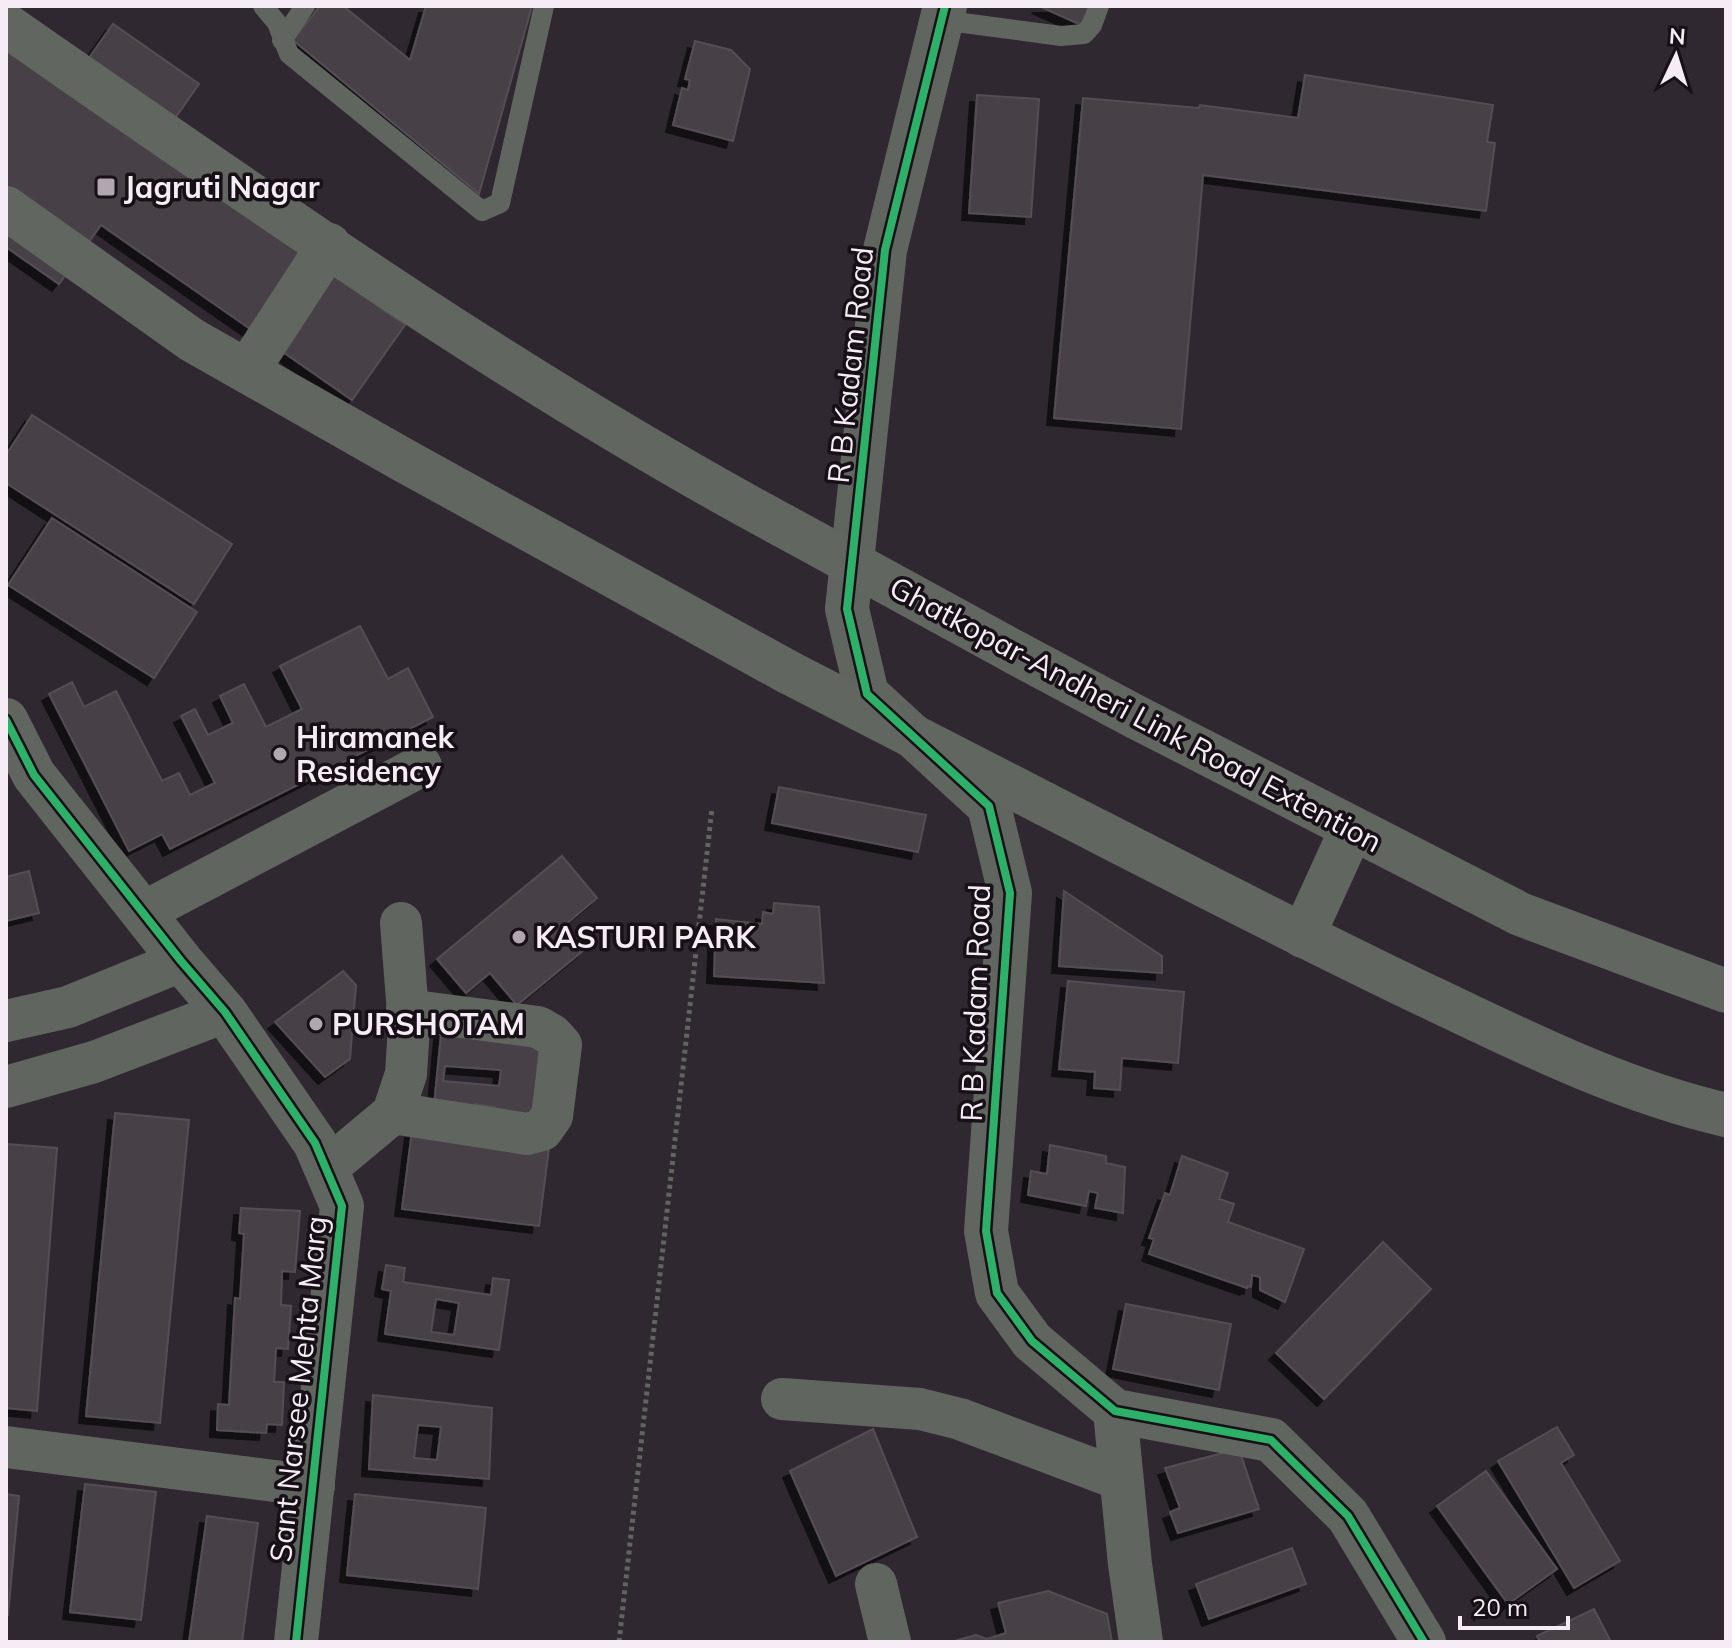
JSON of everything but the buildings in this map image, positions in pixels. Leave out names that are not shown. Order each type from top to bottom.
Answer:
[{"type":"main road","name":"Ghatkopar-Andheri Link Road Extention","points":[[6,25],[175,143],[491,354],[657,457],[1016,653],[1520,914],[1726,991]]},
{"type":"main road","points":[[6,208],[192,340],[418,469],[788,672],[1303,936],[1538,1049],[1679,1104],[1726,1115]]},
{"type":"main road","points":[[247,371],[329,245]]},
{"type":"main road","points":[[1303,936],[1352,828]]},
{"type":"street","name":"R B Kadam Road","points":[[943,13],[885,250],[847,609],[867,694],[989,806],[1010,893],[986,1231],[997,1293],[1032,1341],[1115,1411],[1271,1440],[1348,1516],[1424,1642]]},
{"type":"street","name":"Sant Narsee Mehta Marg","points":[[6,720],[34,775],[142,913],[225,1012],[315,1143],[342,1206],[296,1642]]},
{"type":"street","points":[[142,913],[421,766]]},
{"type":"street","points":[[326,1169],[393,1113],[406,1074],[407,1010],[401,923]]},
{"type":"street","points":[[6,1021],[68,1007],[181,961]]},
{"type":"street","points":[[393,1113],[527,1134],[542,1130],[552,1116],[561,1045],[552,1035],[538,1027],[407,1010]]},
{"type":"street","points":[[6,1087],[94,1062],[225,1012]]},
{"type":"street","points":[[782,1399],[920,1409],[960,1419],[1122,1480]]},
{"type":"street","points":[[1115,1411],[1141,1642]]},
{"type":"street","points":[[6,1447],[314,1486]]},
{"type":"street","points":[[876,1584],[890,1642]]},
{"type":"lane","points":[[263,6],[277,23],[289,54],[482,211],[500,203],[544,6]]},
{"type":"lane","points":[[282,40],[305,6]]},
{"type":"lane","points":[[943,13],[1061,36],[1084,34],[1092,25],[1099,6]]},
{"type":"path","points":[[619,1642],[712,808]]},
{"type":"cycle path","points":[[945,6],[885,250],[847,609],[867,694],[989,806],[1010,893],[986,1231],[997,1293],[1032,1341],[1115,1411],[1271,1440],[1348,1516],[1424,1642]]},
{"type":"cycle path","points":[[6,720],[34,775],[225,1012],[315,1143],[342,1206],[296,1642]]},
{"type":"place","name":"Jagruti Nagar","points":[[106,187]]},
{"type":"place","name":"Hiramanek Residency","points":[[280,754]]},
{"type":"place","name":"KASTURI PARK","points":[[519,937]]},
{"type":"place","name":"PURSHOTAM","points":[[316,1024]]}]
